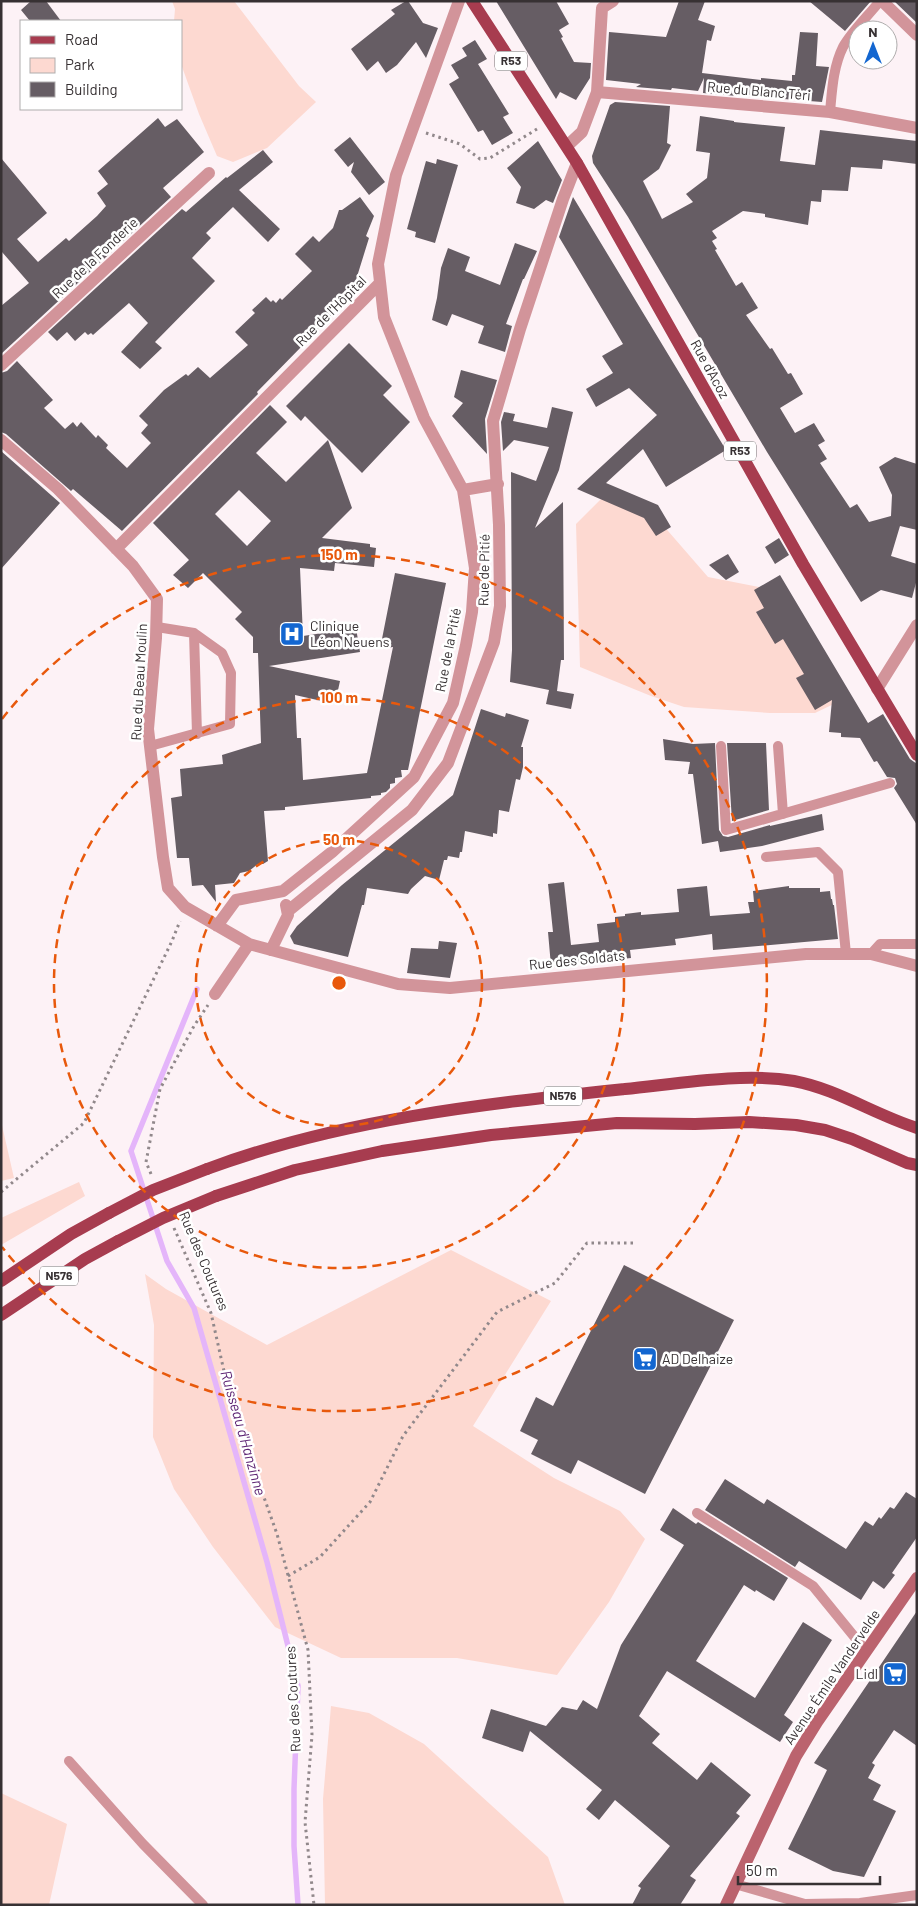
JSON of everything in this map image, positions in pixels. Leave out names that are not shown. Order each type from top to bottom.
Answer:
[{"type":"main road","name":"Rue d'Acoz","points":[[472,1],[567,146],[803,564],[917,755]]},
{"type":"main road","name":"N576","points":[[1,1281],[71,1234],[154,1190],[207,1169],[277,1145],[376,1122],[544,1098],[735,1078],[769,1078],[817,1086],[896,1121],[917,1128]]},
{"type":"main road","name":"N576","points":[[1,1315],[85,1259],[163,1218],[216,1196],[294,1170],[382,1151],[491,1135],[617,1123],[695,1124],[749,1122],[796,1125],[825,1130],[852,1139],[907,1163],[917,1165]]},
{"type":"main road","name":"Avenue Émile Vandervelde","points":[[726,1905],[796,1756],[817,1722],[917,1578]]},
{"type":"street","name":"Rue de l'Hôpital","points":[[116,549],[380,283],[378,264],[396,175],[459,1]]},
{"type":"street","points":[[881,1],[917,35]]},
{"type":"street","points":[[567,146],[582,132],[597,92],[605,4]]},
{"type":"street","name":"Rue du Blanc Tèri","points":[[597,92],[830,112],[917,128]]},
{"type":"street","name":"Rue de Pitié","points":[[288,912],[412,810],[448,762],[494,642],[500,606],[498,484],[493,421],[523,320],[577,163]]},
{"type":"street","name":"Rue de la Fonderie","points":[[1,365],[209,173]]},
{"type":"street","name":"Rue de la Pitié","points":[[217,926],[236,900],[283,892],[332,852],[414,778],[453,703],[468,637],[475,568],[463,490],[424,418],[384,317],[380,283]]},
{"type":"street","name":"Rue du Beau Moulin","points":[[1,440],[58,489],[133,566],[157,599],[148,728],[168,888],[185,907],[249,944]]},
{"type":"street","points":[[463,490],[498,484]]},
{"type":"street","points":[[877,688],[917,624]]},
{"type":"street","points":[[271,950],[288,915],[283,892]]},
{"type":"street","points":[[215,994],[249,944]]},
{"type":"street","name":"Rue des Soldats","points":[[249,944],[398,984],[450,988],[797,955],[871,954],[915,967]]},
{"type":"lane","points":[[830,112],[834,77],[844,46],[881,1]]},
{"type":"lane","points":[[150,746],[230,724],[231,673],[222,653],[194,633],[156,627]]},
{"type":"lane","points":[[194,633],[196,734]]},
{"type":"lane","points":[[721,746],[726,830],[890,782]]},
{"type":"lane","points":[[778,746],[783,814]]},
{"type":"lane","points":[[766,857],[818,852],[838,872],[846,954]]},
{"type":"lane","points":[[871,954],[880,944],[917,944]]},
{"type":"lane","points":[[697,1513],[813,1586],[866,1651]]},
{"type":"lane","points":[[70,1761],[142,1844],[203,1905]]},
{"type":"lane","points":[[735,1884],[805,1904],[860,1903],[917,1895]]},
{"type":"path","points":[[414,128],[460,144],[480,159],[490,158],[550,120]]},
{"type":"path","points":[[1,1192],[84,1123],[172,941],[185,907]]},
{"type":"path","points":[[153,1179],[146,1162],[160,1089],[194,1026],[215,994]]},
{"type":"path","name":"Rue des Coutures","points":[[171,1221],[211,1313],[232,1407],[277,1534],[308,1650],[312,1735],[305,1822],[314,1905]]},
{"type":"path","points":[[288,1576],[320,1557],[370,1502],[403,1436],[497,1312],[555,1283],[587,1243],[634,1243]]},
{"type":"green space","points":[[172,1],[234,1],[299,86],[316,102],[267,148],[233,162],[217,156],[182,67],[182,20],[174,20],[175,9]]},
{"type":"green space","points":[[601,499],[642,501],[708,577],[790,593],[838,702],[815,713],[770,713],[684,707],[651,696],[580,667],[576,524]]},
{"type":"green space","points":[[1,1121],[14,1178],[1,1181]]},
{"type":"green space","points":[[79,1182],[85,1196],[1,1245],[1,1218]]},
{"type":"green space","points":[[451,1250],[551,1301],[473,1426],[554,1478],[620,1511],[645,1539],[609,1602],[557,1675],[457,1658],[341,1658],[275,1627],[213,1547],[174,1489],[153,1437],[154,1325],[145,1274],[166,1289],[267,1345]]},
{"type":"green space","points":[[331,1706],[369,1713],[424,1744],[548,1857],[565,1905],[325,1905],[323,1799]]},
{"type":"green space","points":[[1,1793],[67,1824],[49,1905],[1,1905]]},
{"type":"building","points":[[31,1],[46,1],[60,20],[29,20],[21,10]]},
{"type":"building","points":[[408,1],[423,23],[438,28],[426,58],[416,42],[397,65],[386,73],[378,61],[367,71],[351,49],[395,14],[391,10]]},
{"type":"building","points":[[496,1],[556,1],[569,24],[559,30],[563,37],[561,38],[574,62],[591,63],[590,78],[576,100],[560,92],[556,99]]},
{"type":"building","points":[[679,1],[705,1],[698,20],[715,26],[711,41],[707,40],[702,73],[761,80],[761,78],[792,81],[792,75],[795,75],[800,32],[818,33],[816,66],[829,67],[822,102],[737,93],[737,96],[703,93],[704,78],[698,91],[636,87],[641,84],[606,80],[609,32],[666,37]]},
{"type":"building","points":[[809,1],[871,1],[855,20],[848,20],[848,28],[845,31]]},
{"type":"building","points":[[894,1],[917,1],[917,23]]},
{"type":"building","points":[[475,40],[487,59],[478,64],[509,114],[503,117],[513,133],[492,145],[483,130],[478,132],[449,84],[459,78],[451,65],[467,56],[462,48]]},
{"type":"building","points":[[615,102],[670,106],[667,143],[671,145],[659,169],[643,181],[662,219],[693,202],[686,194],[707,178],[710,153],[696,151],[700,116],[734,122],[785,127],[780,161],[815,165],[820,130],[917,141],[917,164],[883,160],[882,169],[851,167],[848,191],[822,190],[821,202],[811,201],[808,225],[765,217],[765,214],[743,211],[712,231],[717,238],[712,241],[717,249],[715,250],[736,286],[742,282],[758,308],[746,315],[770,349],[772,348],[788,374],[791,373],[803,394],[780,408],[795,433],[814,423],[825,441],[818,445],[827,459],[820,463],[850,508],[857,504],[869,522],[891,516],[892,495],[879,467],[895,457],[917,464],[917,530],[900,526],[891,556],[917,564],[917,579],[912,598],[881,590],[861,602],[767,452],[628,217],[593,163],[592,156],[610,105]]},
{"type":"building","points":[[158,118],[165,127],[177,119],[204,152],[163,188],[171,197],[1,354],[1,306],[29,283],[1,253],[1,158],[47,213],[17,239],[38,262],[66,238],[69,241],[106,206],[97,193],[108,184],[98,171]]},
{"type":"building","points":[[350,137],[385,182],[369,195],[351,172],[354,162],[348,167],[334,150]]},
{"type":"building","points":[[538,141],[562,180],[553,203],[546,200],[534,209],[516,203],[521,187],[507,168]]},
{"type":"building","points":[[263,150],[273,162],[239,190],[280,229],[268,242],[233,207],[206,233],[211,238],[192,258],[215,281],[155,342],[162,348],[140,369],[121,352],[148,323],[129,303],[93,335],[91,333],[88,335],[85,332],[75,341],[67,332],[57,341],[48,332],[182,209],[186,212],[226,177]]},
{"type":"building","points":[[437,159],[458,165],[435,243],[415,237],[416,232],[407,229],[426,161],[436,164]]},
{"type":"building","points":[[360,197],[374,216],[366,236],[369,238],[351,296],[257,392],[258,394],[122,531],[73,489],[71,491],[6,434],[1,432],[1,373],[7,371],[17,361],[53,400],[44,408],[65,429],[73,422],[77,427],[81,422],[96,438],[98,435],[108,445],[106,448],[127,468],[151,443],[141,433],[148,425],[139,416],[164,390],[186,374],[188,376],[198,367],[210,378],[248,345],[235,332],[255,313],[252,310],[266,297],[271,302],[273,300],[276,303],[280,298],[282,300],[312,271],[295,254],[313,236],[319,242],[333,228],[339,210],[342,210]]},
{"type":"building","points":[[573,197],[726,450],[666,487],[643,449],[606,483],[658,505],[671,527],[656,536],[644,518],[577,489],[657,415],[629,388],[596,407],[586,389],[613,373],[602,356],[623,344],[559,237]]},
{"type":"building","points":[[515,243],[537,251],[523,279],[506,324],[512,326],[505,352],[478,343],[484,326],[452,314],[447,326],[432,320],[441,268],[448,248],[470,257],[465,271],[500,285]]},
{"type":"building","points":[[349,343],[392,386],[383,395],[410,422],[362,473],[305,416],[301,421],[286,406]]},
{"type":"building","points":[[461,370],[497,380],[485,419],[487,454],[452,416],[463,403],[454,397]]},
{"type":"building","points":[[270,405],[287,422],[256,453],[286,482],[328,440],[352,508],[322,538],[370,544],[370,547],[376,548],[374,567],[335,563],[334,571],[300,568],[303,636],[356,628],[360,652],[269,666],[340,681],[335,704],[295,695],[297,738],[301,738],[303,780],[367,773],[393,647],[380,649],[395,573],[446,583],[408,770],[401,770],[402,777],[395,778],[395,783],[390,784],[390,788],[386,792],[381,793],[381,795],[371,796],[371,798],[285,807],[285,810],[264,811],[268,861],[258,864],[249,871],[240,873],[234,883],[215,885],[216,902],[203,885],[192,886],[189,858],[177,858],[171,798],[182,796],[180,769],[223,764],[222,755],[261,743],[258,653],[253,653],[253,637],[235,619],[242,612],[203,573],[188,588],[173,575],[189,560],[153,523]],"holes":[[[239,490],[271,521],[247,546],[215,514]]]},
{"type":"building","points":[[552,407],[573,412],[559,470],[535,528],[563,502],[564,660],[561,660],[557,691],[574,694],[571,709],[546,704],[549,690],[510,682],[512,650],[511,472],[536,481],[549,447],[514,440],[503,451],[501,422],[504,412],[515,414],[513,421],[547,428]]},
{"type":"building","points":[[1,451],[60,503],[1,569]]},
{"type":"building","points":[[779,538],[789,555],[775,564],[765,547]]},
{"type":"building","points":[[728,554],[739,572],[726,580],[709,565]]},
{"type":"building","points":[[780,575],[868,723],[883,714],[910,759],[917,764],[917,825],[894,788],[897,784],[895,778],[887,777],[877,761],[874,762],[860,738],[841,737],[841,733],[829,732],[832,700],[815,710],[796,678],[804,674],[783,639],[775,644],[756,612],[764,608],[754,590]]},
{"type":"building","points":[[481,709],[505,717],[506,713],[529,720],[521,747],[523,747],[523,767],[520,780],[516,779],[509,812],[499,810],[497,834],[493,833],[493,837],[465,831],[462,852],[460,852],[459,858],[448,856],[447,860],[444,860],[439,880],[425,876],[408,894],[367,888],[364,905],[362,905],[348,957],[294,944],[290,936],[297,926],[342,885],[453,795]]},
{"type":"building","points":[[663,739],[693,744],[715,743],[719,830],[723,836],[728,837],[770,825],[822,814],[824,830],[762,846],[720,852],[718,841],[702,844],[693,774],[688,774],[690,762],[665,760]]},
{"type":"building","points":[[727,743],[766,743],[769,810],[732,821]]},
{"type":"building","points":[[564,882],[571,945],[599,942],[597,924],[615,922],[615,917],[641,912],[641,915],[679,912],[677,889],[707,886],[710,916],[750,913],[748,902],[754,902],[753,891],[789,886],[789,888],[820,888],[820,892],[830,891],[834,905],[838,939],[713,950],[712,934],[675,939],[676,945],[630,950],[631,958],[551,966],[548,932],[553,932],[548,884]]},
{"type":"building","points":[[439,941],[457,943],[450,978],[407,973],[411,948],[438,949]]},
{"type":"building","name":"AD Delhaize","points":[[624,1265],[734,1320],[645,1494],[578,1460],[571,1474],[531,1454],[538,1440],[520,1431],[536,1397],[553,1406]]},
{"type":"building","points":[[725,1479],[764,1504],[767,1499],[846,1549],[865,1521],[873,1526],[879,1517],[881,1519],[890,1507],[894,1509],[906,1492],[917,1499],[917,1537],[892,1573],[895,1575],[884,1589],[873,1581],[861,1600],[799,1561],[795,1567],[705,1510]]},
{"type":"building","points":[[673,1508],[696,1524],[698,1522],[788,1578],[774,1601],[744,1585],[696,1661],[755,1698],[803,1622],[832,1640],[784,1715],[793,1722],[780,1742],[667,1671],[639,1716],[660,1734],[652,1743],[697,1780],[711,1762],[751,1795],[736,1813],[740,1816],[690,1876],[696,1880],[680,1905],[632,1905],[641,1888],[638,1886],[670,1846],[615,1800],[599,1820],[586,1809],[602,1790],[530,1731],[523,1752],[482,1738],[491,1709],[546,1726],[562,1707],[577,1710],[583,1700],[597,1709],[621,1645],[684,1545],[660,1530]]},
{"type":"building","points":[[917,1611],[917,1746],[894,1730],[872,1763],[875,1765],[868,1778],[881,1785],[873,1800],[896,1811],[864,1877],[833,1871],[788,1849],[827,1770],[814,1763]]},
{"type":"waterway","name":"Ruisseau d'Hanzinne","points":[[197,989],[131,1151],[167,1261],[194,1308],[267,1562],[298,1686],[294,1789],[294,1846],[298,1905]]},
{"type":"place","name":"Clinique Léon Neuens","points":[[292,634]]},
{"type":"place","name":"AD Delhaize","points":[[645,1359]]},
{"type":"place","name":"Lidl","points":[[895,1674]]}]
